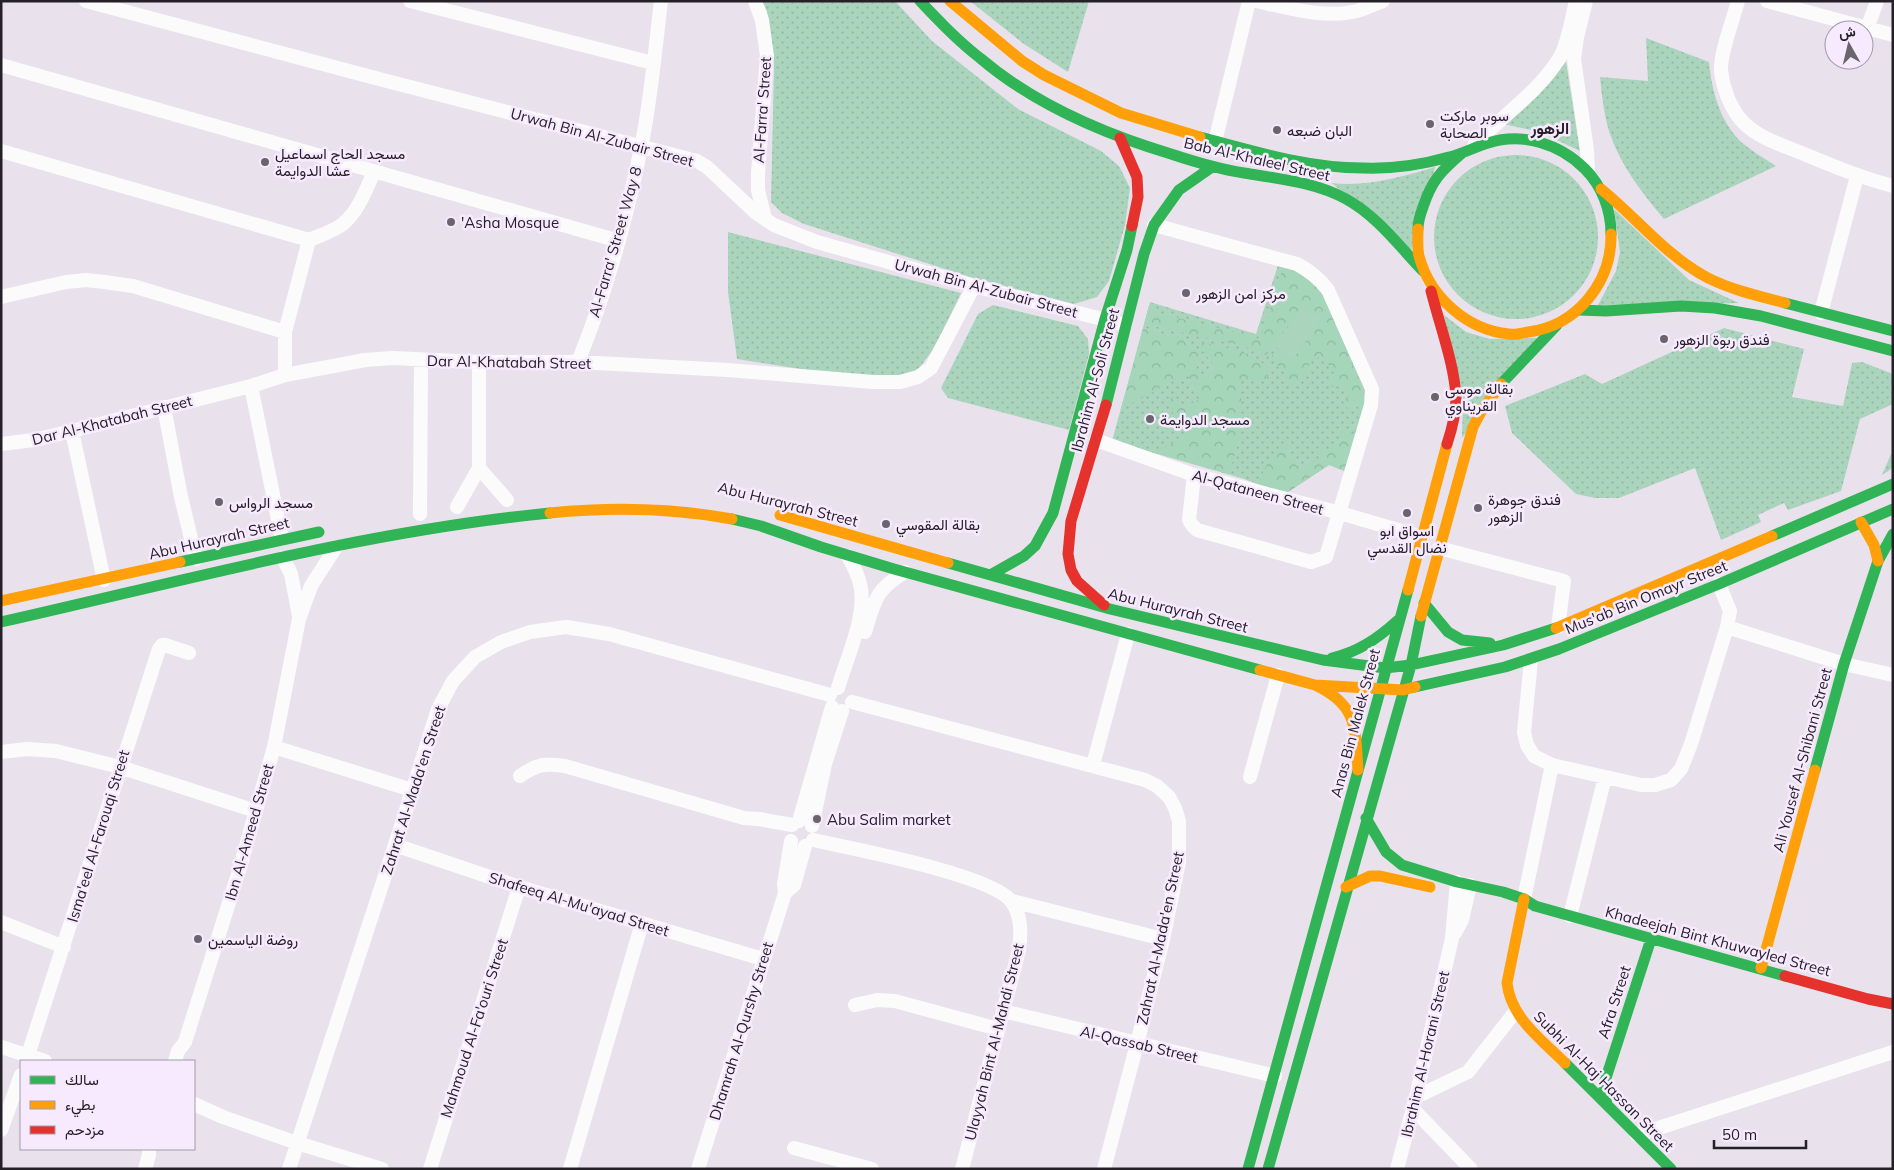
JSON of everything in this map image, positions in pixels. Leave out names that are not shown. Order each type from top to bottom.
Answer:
[{"type":"main road","name":"Bab Al-Khaleel Street","points":[[920,1],[938,22],[975,55],[1013,84],[1069,115],[1120,138],[1212,167],[1330,190],[1358,206],[1374,220],[1423,272]]},
{"type":"main road","name":"Bab Al-Khaleel Street","points":[[950,1],[1028,65],[1063,84],[1118,112],[1215,142],[1324,166],[1379,168],[1412,164],[1467,151],[1491,141],[1512,138],[1533,140],[1553,146],[1572,156],[1588,170],[1601,189]]},
{"type":"main road","name":"Ibrahim Al-Soli Street","points":[[992,574],[1024,556],[1036,546],[1053,513],[1105,319],[1127,250],[1138,197],[1137,177],[1120,138]]},
{"type":"main road","points":[[1467,151],[1445,167],[1431,185],[1422,205],[1417,235],[1417,250],[1423,272],[1429,284],[1444,304],[1463,319],[1485,330],[1510,334],[1534,332],[1558,324]]},
{"type":"main road","name":"Ibrahim Al-Soli Street","points":[[1110,610],[1076,581],[1071,570],[1068,557],[1069,534],[1074,509],[1096,440],[1125,324],[1154,225],[1179,190],[1212,167]]},
{"type":"main road","points":[[1268,1169],[1410,665],[1424,603],[1473,427],[1481,409],[1505,378],[1558,324],[1579,310],[1598,289],[1609,263],[1613,238],[1610,212],[1601,189]]},
{"type":"main road","points":[[1601,189],[1623,206],[1674,256],[1718,284],[1893,331]]},
{"type":"main road","name":"Anas Bin Malek Street","points":[[1248,1169],[1454,420],[1456,399],[1454,380],[1429,284]]},
{"type":"main road","points":[[1579,310],[1606,311],[1681,306],[1716,308],[1761,316],[1893,351]]},
{"type":"main road","name":"Mus'ab Bin Omayr Street","points":[[1410,665],[1503,645],[1558,627],[1695,571],[1893,484]]},
{"type":"main road","points":[[490,502],[512,500]]},
{"type":"main road","points":[[451,508],[474,505]]},
{"type":"main road","name":"Abu Hurayrah Street","points":[[1,622],[336,546],[488,519],[589,509],[644,509],[724,517],[768,528],[848,556],[1315,685],[1403,690]]},
{"type":"main road","name":"Mus'ab Bin Omayr Street","points":[[1403,690],[1531,660],[1718,584],[1893,509]]},
{"type":"main road","name":"Abu Hurayrah Street","points":[[768,512],[992,574],[1110,610],[1322,660],[1385,668],[1410,665]]},
{"type":"main road","points":[[405,517],[425,513]]},
{"type":"main road","points":[[1861,522],[1872,540],[1878,561]]},
{"type":"main road","name":"Abu Hurayrah Street","points":[[1,601],[104,580],[282,539],[332,530]]},
{"type":"main road","name":"Ali Yousef Al-Shibani Street","points":[[1761,968],[1844,664],[1878,561],[1893,534]]},
{"type":"main road","points":[[189,580],[191,560]]},
{"type":"main road","points":[[156,568],[160,587]]},
{"type":"main road","points":[[1424,603],[1448,632],[1462,640],[1503,645]]},
{"type":"main road","points":[[1322,660],[1349,655],[1366,646],[1398,621]]},
{"type":"main road","points":[[1315,685],[1334,694],[1344,703],[1356,732],[1358,770]]},
{"type":"main road","name":"Khadeejah Bint Khuwayled Street","points":[[1366,818],[1386,852],[1393,859],[1402,865],[1462,889]]},
{"type":"main road","name":"Khadeejah Bint Khuwayled Street","points":[[1346,887],[1370,876],[1380,876],[1462,889],[1527,904],[1868,999],[1893,1004]]},
{"type":"main road","name":"Subhi Al-Haj Hassan Street","points":[[1527,904],[1507,983],[1508,995],[1515,1012],[1671,1169]]},
{"type":"main road","name":"Afra Street","points":[[1607,1104],[1604,1091],[1605,1081],[1651,939]]},
{"type":"street","name":"Urwah Bin Al-Zubair Street","points":[[86,1],[697,161],[703,164],[739,198],[765,219],[774,225],[817,242],[974,286],[1125,324]]},
{"type":"street","points":[[410,1],[440,5],[653,63]]},
{"type":"street","name":"Al-Farra' Street Way 8","points":[[578,362],[601,301],[619,241],[642,146],[661,1]]},
{"type":"street","name":"Al-Farra' Street","points":[[755,1],[762,20],[767,56],[758,173],[758,190],[765,219]]},
{"type":"street","points":[[1215,142],[1249,1]]},
{"type":"street","points":[[1256,1],[1310,12],[1335,14],[1356,11],[1383,1]]},
{"type":"street","points":[[1467,151],[1547,75],[1561,55],[1576,1]]},
{"type":"street","points":[[1586,1],[1574,58],[1588,170]]},
{"type":"street","points":[[1738,1],[1721,69],[1724,85],[1736,112],[1751,129],[1764,138],[1857,176],[1893,186]]},
{"type":"street","points":[[1767,1],[1835,20]]},
{"type":"street","points":[[1870,20],[1877,1]]},
{"type":"street","points":[[1874,31],[1893,35]]},
{"type":"street","points":[[1,65],[619,241]]},
{"type":"street","points":[[1,151],[309,240],[344,223],[353,213],[363,196],[374,172]]},
{"type":"street","points":[[1821,313],[1857,176]]},
{"type":"street","points":[[1154,225],[1297,264],[1320,279],[1328,290],[1370,382],[1373,398],[1326,556],[1311,562],[1198,530],[1189,520],[1194,475]]},
{"type":"street","points":[[285,375],[285,332],[309,240]]},
{"type":"street","points":[[1,297],[66,282],[86,280],[104,282],[133,286],[285,332]]},
{"type":"street","name":"Dar Al-Khatabah Street","points":[[1,444],[34,440],[72,431],[251,386],[285,375],[365,360],[392,358],[478,362],[578,362],[728,370],[873,382],[900,382],[918,377],[931,368],[974,286]]},
{"type":"street","points":[[422,360],[425,513]]},
{"type":"street","points":[[451,508],[479,468],[478,362]]},
{"type":"street","points":[[251,386],[282,539]]},
{"type":"street","points":[[164,407],[191,560]]},
{"type":"street","points":[[72,431],[104,580]]},
{"type":"street","name":"Al-Qataneen Street","points":[[1096,440],[1194,475],[1340,513],[1422,537]]},
{"type":"street","points":[[479,468],[512,500]]},
{"type":"street","name":"Ibn Al-Ameed Street","points":[[175,1060],[178,1051],[185,1042],[240,871],[274,747],[299,619],[314,581],[336,546]]},
{"type":"street","points":[[1439,548],[1564,581],[1558,627]]},
{"type":"street","name":"Dhamrah Al-Qurshy Street","points":[[785,893],[794,885],[811,836],[840,699],[859,621],[862,597],[861,585],[848,556]]},
{"type":"street","name":"Ibn Al-Ameed Street","points":[[283,558],[291,574],[299,619]]},
{"type":"street","name":"Dhamrah Al-Qurshy Street","points":[[698,1169],[785,893],[784,884],[793,830],[874,602],[884,586],[905,572]]},
{"type":"street","points":[[1531,660],[1524,732],[1527,745],[1534,756],[1552,765],[1641,785],[1656,785],[1671,780],[1681,769],[1691,744],[1727,627],[1730,611],[1718,584]]},
{"type":"street","name":"Zahrat Al-Mada'en Street","points":[[289,1169],[438,709],[453,681],[475,657],[501,642],[530,632],[566,627],[609,634],[840,699],[1093,765],[1145,780],[1157,786],[1169,797],[1175,808],[1178,821],[1180,839],[1179,862],[1163,939],[1104,1169]]},
{"type":"street","points":[[1727,627],[1844,664],[1893,675]]},
{"type":"street","points":[[1093,765],[1128,634]]},
{"type":"street","name":"Isma'eel Al-Farouqi Street","points":[[27,1058],[160,646],[165,645],[189,653]]},
{"type":"street","points":[[1250,777],[1278,674]]},
{"type":"street","points":[[274,747],[412,790]]},
{"type":"street","points":[[1,752],[27,749],[56,751],[120,766],[256,811]]},
{"type":"street","points":[[520,776],[532,767],[547,764],[565,766],[744,818],[759,818],[793,830],[809,822],[811,836]]},
{"type":"street","points":[[1527,904],[1552,765]]},
{"type":"street","points":[[1570,916],[1605,777]]},
{"type":"street","points":[[793,830],[800,846],[811,836]]},
{"type":"street","points":[[811,836],[969,878],[988,885],[1012,901],[1163,939]]},
{"type":"street","name":"Shafeeq Al-Mu'ayad Street","points":[[395,845],[519,887],[763,960]]},
{"type":"street","name":"Mahmoud Al-Fa'ouri Street","points":[[430,1169],[519,887]]},
{"type":"street","name":"Ibrahim Al-Horani Street","points":[[1397,1169],[1414,1103],[1462,889]]},
{"type":"street","name":"Ulayyah Bint Al-Mahdi Street","points":[[962,1169],[1019,950],[1022,933],[1018,915],[1012,901]]},
{"type":"street","points":[[1,922],[64,947]]},
{"type":"street","points":[[570,1169],[642,923]]},
{"type":"street","points":[[855,1005],[877,1000],[895,1001],[998,1029]]},
{"type":"street","name":"Al-Qassab Street","points":[[1003,1011],[1275,1076]]},
{"type":"street","points":[[1471,1169],[1414,1103],[1468,1072],[1515,1012]]},
{"type":"street","name":"Ibn Al-Ameed Street","points":[[185,1042],[187,1052],[185,1060]]},
{"type":"street","points":[[1,1047],[27,1058]]},
{"type":"street","points":[[1637,1135],[1893,1052]]},
{"type":"street","points":[[1,1130],[20,1078]]},
{"type":"street","points":[[195,1104],[223,1117],[297,1143],[382,1169]]},
{"type":"street","points":[[195,1113],[223,1117]]},
{"type":"street","points":[[794,1148],[872,1169]]},
{"type":"green space","points":[[762,1],[895,1],[932,41],[1018,109],[1101,151],[1119,166],[1130,188],[1125,225],[1109,281],[1097,297],[1074,304],[970,277],[804,224],[782,213],[771,202],[774,68],[767,11]]},
{"type":"green space","points":[[970,1],[1089,1],[1068,72],[1024,44]]},
{"type":"green space","points":[[1646,38],[1709,62],[1715,94],[1727,123],[1740,141],[1776,166],[1664,219],[1633,179],[1620,157],[1610,134],[1602,99],[1600,77],[1648,81]]},
{"type":"green space","points":[[1566,62],[1580,151],[1540,132],[1503,124],[1545,85]]},
{"type":"green space","points":[[1516,155],[1547,161],[1574,179],[1592,206],[1598,237],[1592,268],[1574,295],[1547,313],[1516,319],[1485,313],[1458,295],[1440,268],[1434,237],[1440,206],[1458,179],[1485,161]]},
{"type":"green space","points":[[1435,167],[1411,251],[1332,183],[1358,184],[1397,178]]},
{"type":"green space","points":[[1614,209],[1689,280],[1739,303],[1597,307],[1616,271],[1620,252]]},
{"type":"green space","points":[[728,232],[961,293],[935,347],[917,371],[895,377],[839,375],[737,359],[728,292]]},
{"type":"green space","points":[[1280,259],[1331,288],[1368,398],[1347,472],[1329,465],[1285,494],[1241,478],[1112,441],[1150,302],[1256,334]]},
{"type":"green space","points":[[1283,267],[1316,284],[1329,304],[1367,402],[1347,472],[1329,465],[1285,494],[1258,484],[1270,457],[1285,441],[1291,448],[1286,452],[1300,470],[1320,457],[1315,450],[1321,446],[1326,453],[1342,440],[1338,435],[1347,428],[1353,436],[1356,434],[1353,428],[1358,425],[1356,422],[1360,418],[1357,414],[1361,412],[1356,404],[1348,409],[1343,401],[1349,396],[1342,385],[1339,386],[1337,384],[1332,387],[1328,379],[1336,374],[1321,356],[1310,362],[1307,376],[1290,386],[1284,371],[1270,358],[1278,348],[1294,359],[1303,306],[1266,355],[1243,346],[1144,324],[1148,310],[1260,339]]},
{"type":"green space","points":[[993,305],[1078,326],[1088,339],[1089,354],[1069,430],[948,398],[941,388],[978,314]]},
{"type":"green space","points":[[1303,306],[1322,319],[1293,359],[1274,346]]},
{"type":"green space","points":[[1444,315],[1466,332],[1490,339],[1537,338],[1462,438],[1463,396]]},
{"type":"green space","points":[[1724,328],[1804,349],[1792,397],[1843,406],[1852,363],[1862,362],[1893,374],[1893,404],[1860,419],[1841,491],[1788,510],[1784,503],[1758,515],[1761,522],[1721,540],[1695,468],[1619,498],[1595,498],[1576,494],[1512,433],[1505,406],[1585,374],[1602,384]]},
{"type":"green space","points":[[1143,329],[1183,338],[1187,345],[1192,344],[1202,359],[1195,365],[1203,377],[1216,368],[1197,344],[1198,341],[1240,351],[1252,356],[1270,368],[1266,381],[1241,381],[1241,434],[1229,474],[1152,452],[1187,436],[1166,401],[1175,396],[1182,408],[1200,399],[1187,374],[1121,409]]},
{"type":"green space","points":[[1891,454],[1893,455],[1893,468],[1882,475]]},
{"type":"traffic: fast","points":[[920,1],[949,31],[1001,75],[1046,103],[1120,137],[1189,160],[1225,169],[1296,182],[1334,193],[1368,214],[1423,271]]},
{"type":"traffic: fast","points":[[1200,137],[1301,162],[1363,168],[1396,167],[1428,162],[1454,156],[1501,140],[1514,139],[1540,142],[1575,160],[1591,176],[1601,191],[1607,207],[1611,234]]},
{"type":"traffic: fast","points":[[1418,229],[1426,198],[1434,183],[1448,165],[1462,153]]},
{"type":"traffic: fast","points":[[1106,405],[1144,254],[1154,225],[1179,190],[1212,167]]},
{"type":"traffic: fast","points":[[992,574],[1024,556],[1035,546],[1053,513],[1105,319],[1127,250],[1132,226]]},
{"type":"traffic: fast","points":[[1785,303],[1893,331]]},
{"type":"traffic: fast","points":[[1579,310],[1606,311],[1681,306],[1715,308],[1761,316],[1893,351]]},
{"type":"traffic: fast","points":[[1501,384],[1557,325]]},
{"type":"traffic: fast","points":[[1772,536],[1893,484]]},
{"type":"traffic: fast","points":[[1415,687],[1505,667],[1559,649],[1719,584],[1893,509]]},
{"type":"traffic: fast","points":[[1,622],[206,574],[343,545],[481,521],[550,513]]},
{"type":"traffic: fast","points":[[732,519],[761,526],[821,547],[894,569],[1260,670]]},
{"type":"traffic: fast","points":[[180,562],[319,532]]},
{"type":"traffic: fast","points":[[1815,770],[1844,664],[1878,561],[1893,534]]},
{"type":"traffic: fast","points":[[948,563],[1110,609],[1323,660],[1385,668],[1411,665],[1503,645],[1556,628]]},
{"type":"traffic: fast","points":[[1248,1169],[1408,590]]},
{"type":"traffic: fast","points":[[1424,603],[1448,632],[1462,640],[1490,643]]},
{"type":"traffic: fast","points":[[1268,1169],[1411,665],[1421,616]]},
{"type":"traffic: fast","points":[[1332,658],[1367,644],[1397,621]]},
{"type":"traffic: fast","points":[[1366,818],[1386,852],[1402,865],[1457,882],[1503,892],[1524,899],[1535,906],[1785,976]]},
{"type":"traffic: fast","points":[[1607,1104],[1604,1091],[1605,1081],[1651,939]]},
{"type":"traffic: fast","points":[[1565,1063],[1671,1169]]},
{"type":"traffic: slow","points":[[950,1],[1022,61],[1044,75],[1121,113],[1200,137]]},
{"type":"traffic: slow","points":[[1601,189],[1665,248],[1693,269],[1726,286],[1785,303]]},
{"type":"traffic: slow","points":[[1418,229],[1419,256],[1424,271],[1441,298],[1452,309],[1479,326],[1511,334],[1546,328],[1562,321],[1576,311],[1598,285],[1610,252],[1611,234]]},
{"type":"traffic: slow","points":[[1421,616],[1473,427],[1501,384]]},
{"type":"traffic: slow","points":[[1408,590],[1447,444]]},
{"type":"traffic: slow","points":[[550,513],[619,509],[687,513],[732,519]]},
{"type":"traffic: slow","points":[[780,515],[948,563]]},
{"type":"traffic: slow","points":[[1861,522],[1874,545],[1878,561]]},
{"type":"traffic: slow","points":[[1556,628],[1772,536]]},
{"type":"traffic: slow","points":[[1,601],[180,562]]},
{"type":"traffic: slow","points":[[1260,670],[1315,685],[1403,690],[1415,687]]},
{"type":"traffic: slow","points":[[1315,685],[1339,701],[1352,719],[1358,770]]},
{"type":"traffic: slow","points":[[1761,968],[1815,770]]},
{"type":"traffic: slow","points":[[1346,887],[1370,876],[1380,876],[1430,887]]},
{"type":"traffic: slow","points":[[1524,899],[1507,983],[1510,996],[1514,1007],[1528,1027],[1565,1063]]},
{"type":"traffic: jam","points":[[1120,138],[1137,177],[1138,197],[1132,226]]},
{"type":"traffic: jam","points":[[1431,291],[1450,359],[1455,386],[1455,410],[1447,444]]},
{"type":"traffic: jam","points":[[1104,605],[1077,581],[1071,570],[1068,554],[1071,521],[1106,405]]},
{"type":"traffic: jam","points":[[1785,976],[1893,1004]]},
{"type":"place","name":"سوبر ماركت الصحابة","points":[[1430,124]]},
{"type":"place","name":"البان ضبعه","points":[[1277,130]]},
{"type":"place","name":"مسجد الحاج اسماعيل عشا الدوايمة","points":[[265,162]]},
{"type":"place","name":"'Asha Mosque","points":[[451,222]]},
{"type":"place","name":"مركز امن الزهور","points":[[1186,293]]},
{"type":"place","name":"فندق ربوة الزهور","points":[[1664,339]]},
{"type":"place","name":"بقالة موسى القريناوي","points":[[1435,397]]},
{"type":"place","name":"مسجد الدوايمة","points":[[1150,419]]},
{"type":"place","name":"مسجد الرواس","points":[[219,502]]},
{"type":"place","name":"فندق جوهرة الزهور","points":[[1478,508]]},
{"type":"place","name":"اسواق ابو نضال القدسي","points":[[1407,513]]},
{"type":"place","name":"بقالة المقوسي","points":[[886,524]]},
{"type":"place","name":"Abu Salim market","points":[[817,819]]},
{"type":"place","name":"روضة الياسمين","points":[[198,939]]},
{"type":"district","name":"الزهور","points":[[1550,128]]}]
